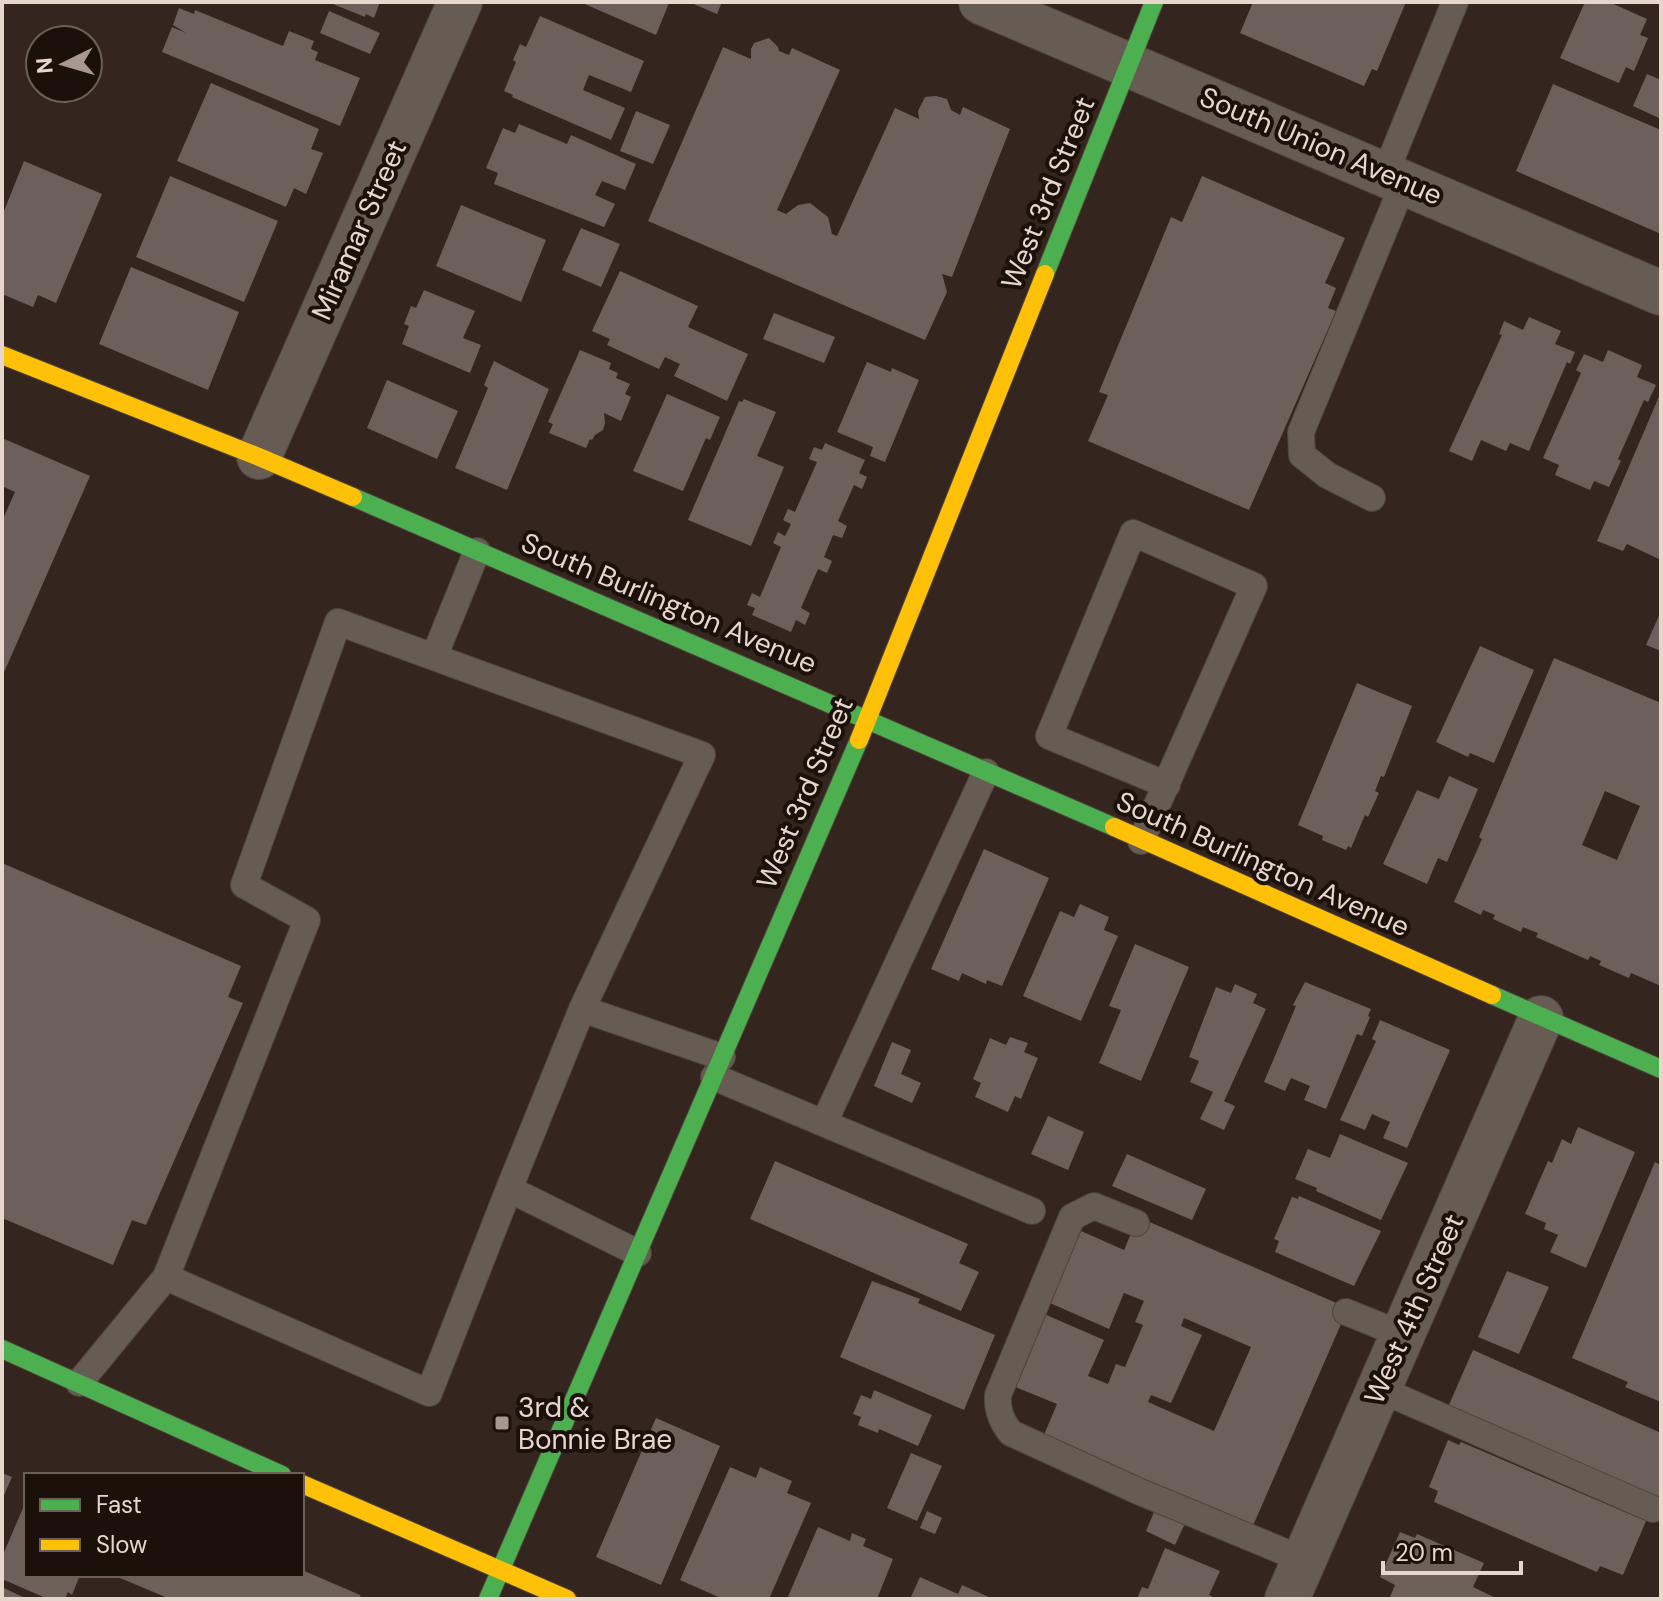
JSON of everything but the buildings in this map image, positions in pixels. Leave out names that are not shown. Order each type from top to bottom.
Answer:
[{"type":"street","name":"Miramar Street","points":[[259,457],[460,2]]},
{"type":"street","name":"South Union Avenue","points":[[981,2],[1661,293]]},
{"type":"street","name":"West 3rd Street","points":[[488,1599],[868,719],[1154,2]]},
{"type":"street","name":"South Burlington Avenue","points":[[2,355],[259,457],[868,719],[1661,1069]]},
{"type":"street","name":"West 4th Street","points":[[1296,1580],[1541,1018]]},
{"type":"street","points":[[2,1349],[278,1473]]},
{"type":"street","points":[[304,1485],[567,1599]]},
{"type":"lane","points":[[1372,498],[1327,475],[1302,455],[1301,432],[1395,178],[1455,2]]},
{"type":"lane","points":[[1141,841],[1167,785],[1254,586],[1133,533],[1049,736],[1167,785]]},
{"type":"lane","points":[[434,657],[477,551]]},
{"type":"lane","points":[[79,1383],[166,1277],[307,920],[244,885],[338,622],[702,755],[582,1009],[429,1393],[166,1277]]},
{"type":"lane","points":[[824,1123],[986,772]]},
{"type":"lane","points":[[582,1009],[718,1067],[824,1123],[1032,1211]]},
{"type":"lane","points":[[509,1189],[638,1253]]},
{"type":"lane","points":[[1136,1223],[1094,1206],[1072,1217],[998,1395],[997,1409],[1004,1425],[1011,1433],[1124,1485],[1296,1580]]},
{"type":"lane","points":[[1346,1312],[1403,1335]]},
{"type":"lane","points":[[1379,1389],[1653,1509]]},
{"type":"traffic: fast","points":[[1045,274],[1154,2]]},
{"type":"traffic: fast","points":[[353,497],[1114,827]]},
{"type":"traffic: fast","points":[[488,1599],[859,740]]},
{"type":"traffic: fast","points":[[1492,995],[1661,1069]]},
{"type":"traffic: fast","points":[[2,1349],[278,1473]]},
{"type":"traffic: slow","points":[[859,740],[1045,274]]},
{"type":"traffic: slow","points":[[2,355],[353,497]]},
{"type":"traffic: slow","points":[[1114,827],[1492,995]]},
{"type":"traffic: slow","points":[[304,1485],[567,1599]]},
{"type":"place","name":"3rd & Bonnie Brae","points":[[502,1423]]}]
